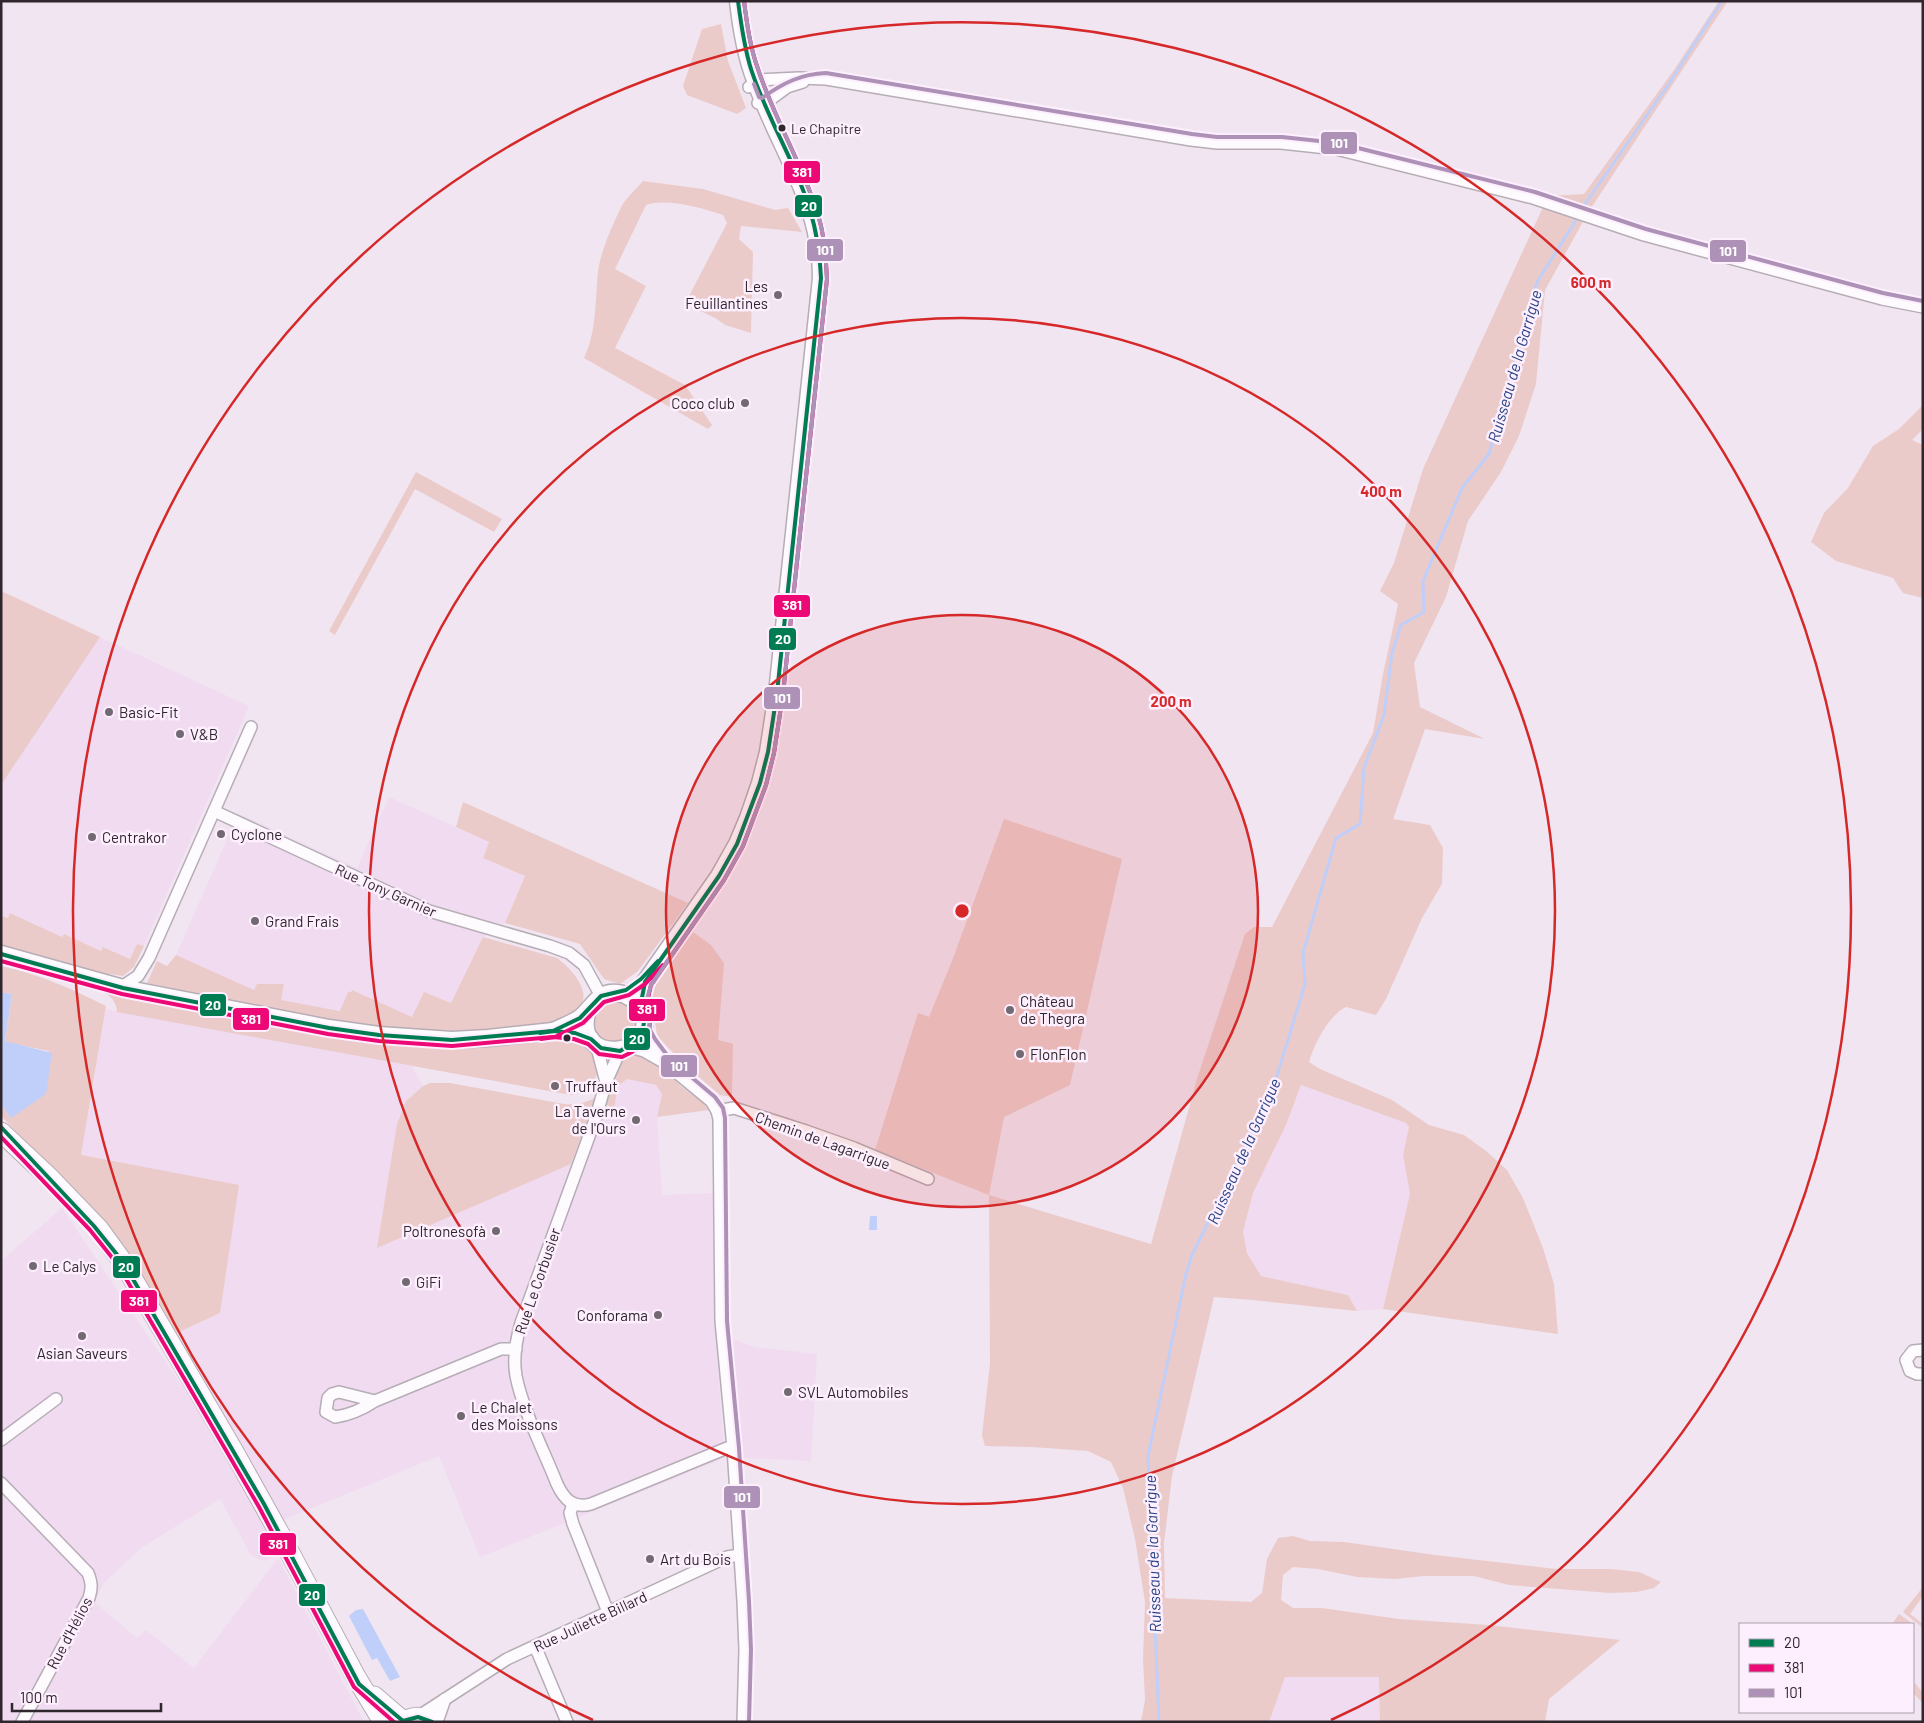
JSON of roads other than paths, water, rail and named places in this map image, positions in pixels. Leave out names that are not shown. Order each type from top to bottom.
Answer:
[{"type":"main road","points":[[1,1127],[18,1147]]},
{"type":"main road","points":[[1,1132],[99,1229],[123,1262],[255,1488],[359,1684],[383,1722]]},
{"type":"main road","points":[[359,1684],[414,1720]]},
{"type":"street","points":[[640,1008],[640,998],[645,982],[702,901],[737,844],[756,798],[766,760],[777,693],[819,291],[821,263],[815,223],[808,202],[760,103],[735,45],[730,1]]},
{"type":"street","points":[[738,1],[740,25],[752,84]]},
{"type":"street","points":[[752,84],[799,78],[854,82],[1191,140],[1217,143],[1282,143],[1336,149],[1533,198],[1644,235],[1882,299],[1923,308]]},
{"type":"street","points":[[760,103],[787,87],[815,79]]},
{"type":"street","points":[[123,988],[142,970],[251,727]]},
{"type":"street","name":"Rue Tony Garnier","points":[[214,811],[429,911],[569,953],[584,965],[601,996]]},
{"type":"street","points":[[1,954],[123,988],[379,1036],[452,1040],[496,1038],[553,1031],[575,1033],[607,1050],[644,1051],[665,1063],[711,1102],[717,1111],[720,1125],[721,1321],[733,1448],[745,1634],[743,1722]]},
{"type":"street","points":[[553,1031],[580,1018],[601,996],[618,993],[633,985],[654,967]]},
{"type":"street","points":[[618,993],[631,998],[640,1008],[643,1015],[643,1028],[650,1042],[665,1063]]},
{"type":"street","points":[[588,1010],[586,1025],[594,1042],[606,1082]]},
{"type":"street","points":[[624,1049],[635,1042],[643,1028]]},
{"type":"street","name":"Rue Le Corbusier","points":[[573,1504],[562,1494],[557,1484],[524,1403],[516,1376],[516,1348],[521,1323],[596,1117],[606,1082],[624,1049]]},
{"type":"street","name":"Chemin de Lagarrigue","points":[[717,1111],[734,1108],[806,1131],[854,1148],[928,1179]]},
{"type":"street","points":[[375,1400],[501,1349],[516,1348]]},
{"type":"street","points":[[1923,1350],[1912,1351],[1906,1360],[1910,1371],[1923,1374]]},
{"type":"street","points":[[1,1440],[56,1399]]},
{"type":"street","points":[[608,1612],[573,1524],[570,1513],[573,1504],[584,1506],[591,1504],[728,1448],[733,1448]]},
{"type":"street","name":"Rue d'Hélios","points":[[1,1483],[88,1574],[92,1581],[90,1598],[22,1722]]},
{"type":"street","name":"Rue Juliette Billard","points":[[414,1720],[497,1665],[727,1557],[740,1555]]},
{"type":"street","points":[[535,1646],[567,1722]]},
{"type":"street","points":[[437,1722],[445,1699]]},
{"type":"water","points":[[1,992],[12,994],[5,1041],[52,1053],[46,1094],[11,1118],[1,1105]]},
{"type":"water","points":[[870,1216],[877,1216],[877,1230],[869,1230]]},
{"type":"water","points":[[363,1609],[400,1677],[390,1681],[377,1658],[372,1660],[349,1616],[356,1610]]},
{"type":"waterway","name":"Ruisseau de la Garrigue","points":[[1159,1722],[1148,1456],[1186,1274],[1192,1255],[1272,1092],[1305,984],[1303,953],[1336,838],[1360,824],[1364,768],[1384,715],[1392,653],[1401,625],[1424,612],[1423,581],[1462,488],[1489,454],[1537,282],[1585,204],[1668,85],[1722,1]]},
{"type":"place","name":"Le Chapitre","points":[[782,128]]},
{"type":"place","name":"Les Feuillantines","points":[[778,295]]},
{"type":"place","name":"Coco club","points":[[745,403]]},
{"type":"place","name":"Basic-Fit","points":[[109,712]]},
{"type":"place","name":"V&B","points":[[180,734]]},
{"type":"place","name":"Cyclone","points":[[221,834]]},
{"type":"place","name":"Centrakor","points":[[92,837]]},
{"type":"place","name":"Grand Frais","points":[[255,921]]},
{"type":"place","name":"Château de Thegra","points":[[1010,1010]]},
{"type":"place","name":"FlonFlon","points":[[1020,1054]]},
{"type":"place","name":"Truffaut","points":[[555,1086]]},
{"type":"place","name":"La Taverne de l'Ours","points":[[636,1120]]},
{"type":"place","name":"Poltronesofà","points":[[496,1231]]},
{"type":"place","name":"Le Calys","points":[[33,1266]]},
{"type":"place","name":"GiFi","points":[[406,1282]]},
{"type":"place","name":"Conforama","points":[[658,1315]]},
{"type":"place","name":"Asian Saveurs","points":[[82,1336]]},
{"type":"place","name":"SVL Automobiles","points":[[788,1392]]},
{"type":"place","name":"Le Chalet des Moissons","points":[[461,1416]]},
{"type":"place","name":"Art du Bois","points":[[650,1559]]}]
